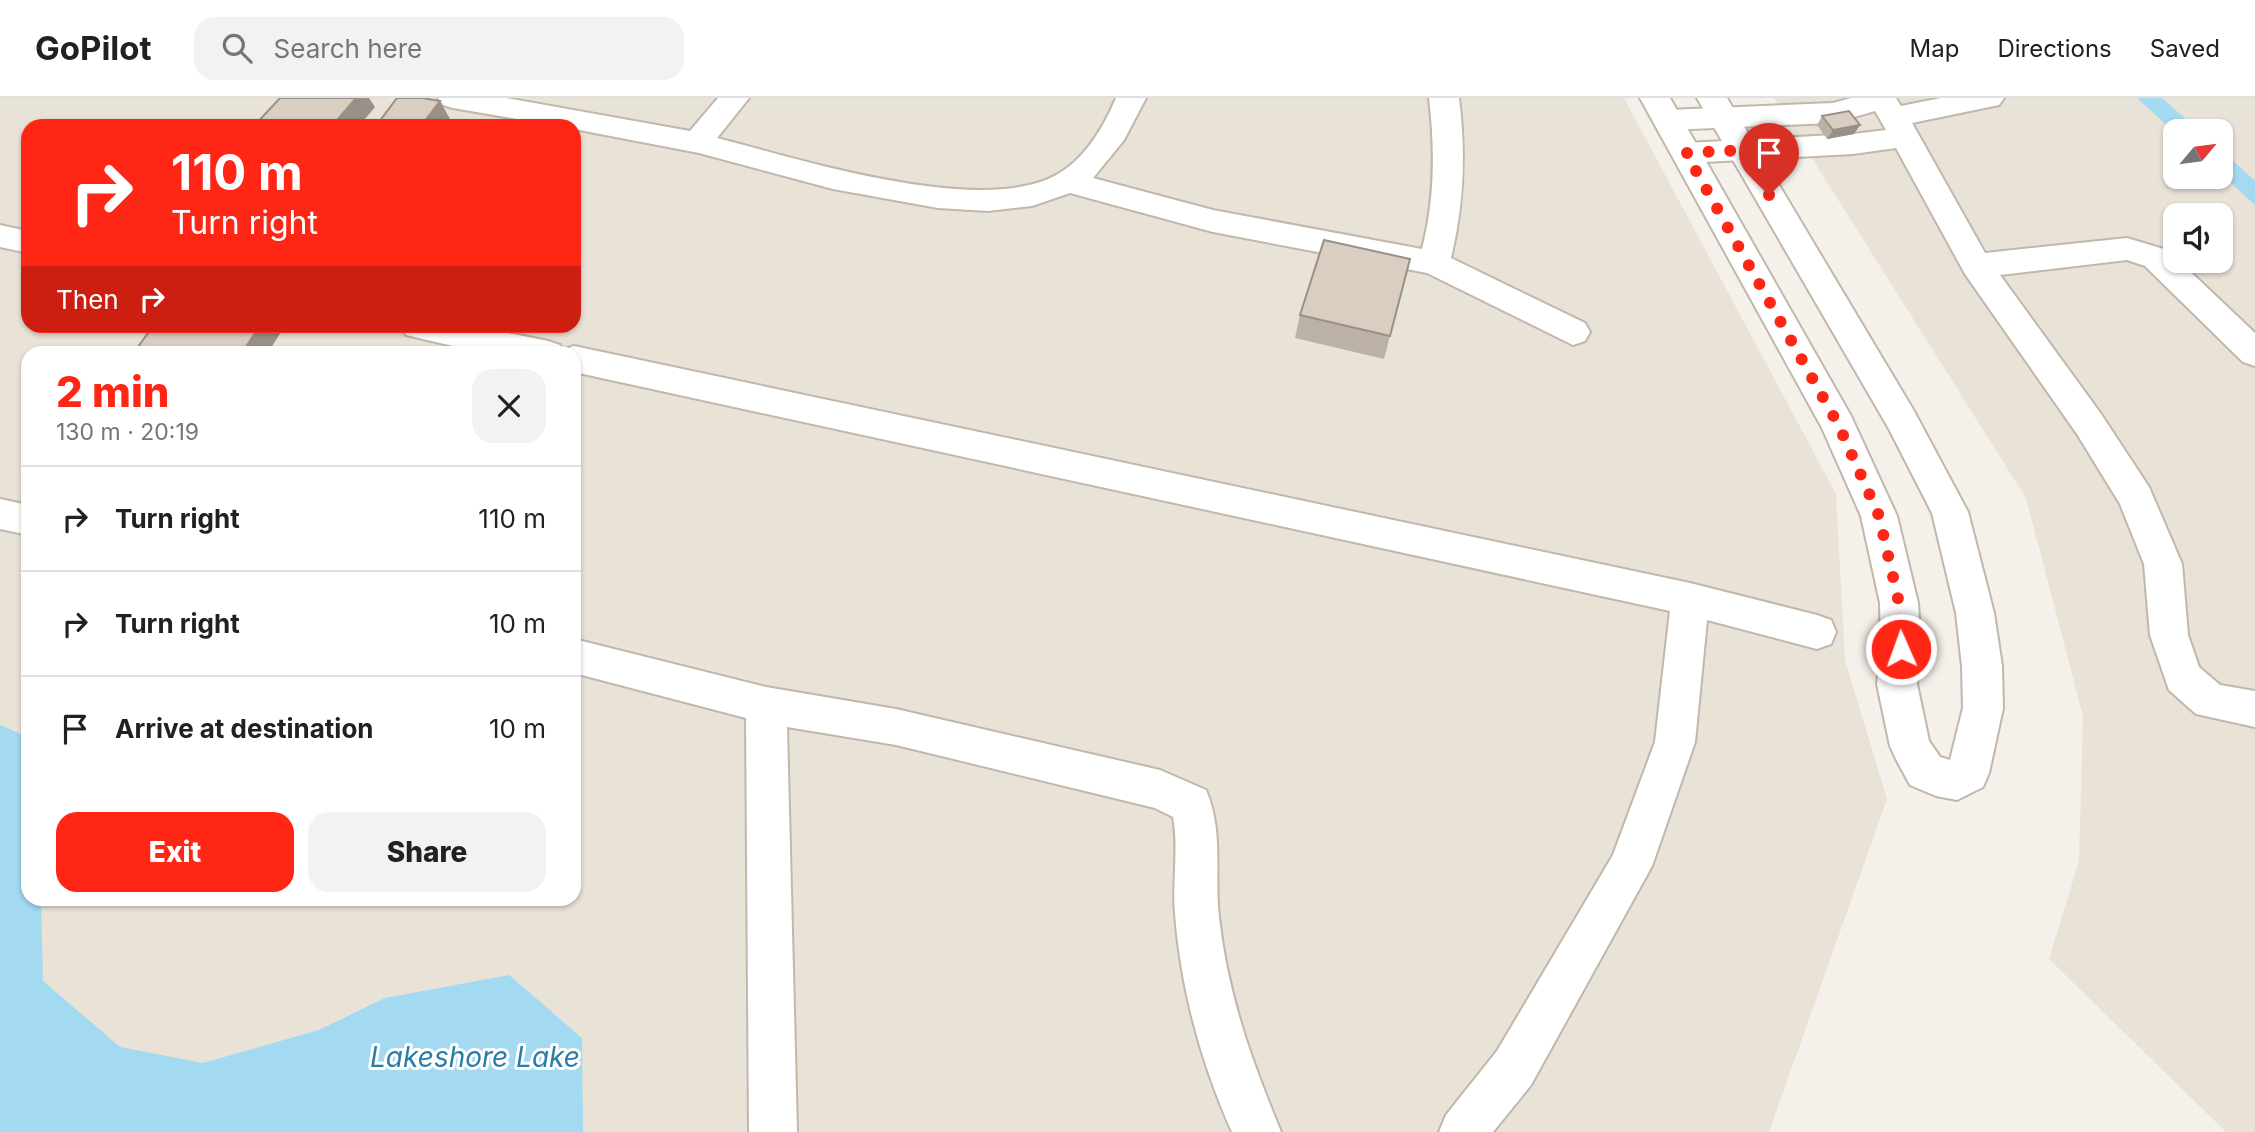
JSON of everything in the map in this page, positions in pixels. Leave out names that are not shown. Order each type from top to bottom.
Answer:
[{"type":"street","points":[[453,98],[569,119]]},
{"type":"street","points":[[697,142],[734,98]]},
{"type":"street","points":[[581,121],[697,142],[841,181],[969,201],[1033,194],[1068,181],[1100,152],[1131,98]]},
{"type":"street","points":[[1434,263],[1450,186],[1444,98]]},
{"type":"street","points":[[1718,108],[1902,421],[1950,512],[1975,613],[1982,667],[1983,708],[1968,773],[1956,781],[1936,777],[1925,771],[1910,746],[1897,684],[1901,649],[1899,603],[1874,505],[1839,426],[1661,109],[1718,108],[1890,113],[1989,98]]},
{"type":"street","points":[[1686,153],[1853,144],[1890,113]]},
{"type":"street","points":[[1890,113],[1976,266],[2089,424],[2136,498],[2163,564],[2169,635],[2183,678],[2210,701],[2255,709]]},
{"type":"street","points":[[1068,181],[1213,221],[1434,263],[1573,332]]},
{"type":"street","points":[[0,236],[21,240]]},
{"type":"street","points":[[1976,266],[2127,249],[2156,258],[2255,353]]},
{"type":"street","points":[[450,333],[511,346]]},
{"type":"street","points":[[581,361],[1690,599],[1817,632]]},
{"type":"street","points":[[0,514],[21,518]]},
{"type":"street","points":[[1463,1132],[1514,1068],[1630,866],[1675,742],[1690,599]]},
{"type":"street","points":[[581,658],[766,705],[896,727],[1160,790],[1191,804],[1198,827],[1196,914],[1214,1010],[1239,1097],[1256,1132]]},
{"type":"street","points":[[766,705],[772,1132]]},
{"type":"shaded area","points":[[0,98],[1624,98],[1836,494],[1845,660],[1887,799],[1769,1132],[0,1132]]},
{"type":"shaded area","points":[[1774,98],[2255,98],[2255,1132],[2226,1132],[2049,959],[2079,861],[2083,716],[2026,498]]},
{"type":"water","points":[[2137,98],[2162,98],[2186,119],[2163,119],[2163,122]]},
{"type":"water","points":[[2233,161],[2255,181],[2255,205],[2233,185]]},
{"type":"water","name":"Lakeshore Lake","points":[[0,725],[21,734],[21,906],[41,906],[43,981],[120,1047],[203,1063],[319,1030],[385,998],[509,975],[582,1038],[583,1132],[0,1132]]},
{"type":"building","points":[[280,98],[356,98],[338,119],[260,119]]},
{"type":"building","points":[[397,98],[440,101],[426,119],[381,119]]},
{"type":"building","points":[[1849,111],[1860,125],[1833,130],[1822,116]]},
{"type":"building","points":[[1324,240],[1410,259],[1390,336],[1300,315]]},
{"type":"building","points":[[148,333],[255,333],[246,346],[139,346]]},
{"type":"route","points":[[1769,195],[1743,150],[1686,153],[1839,426],[1879,516],[1899,603],[1901,649]]}]
